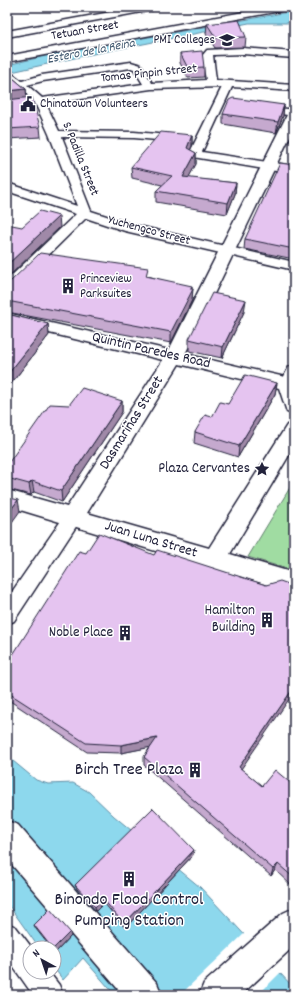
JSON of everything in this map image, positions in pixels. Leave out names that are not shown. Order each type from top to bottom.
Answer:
[{"type":"street","points":[[7,34],[90,15],[152,7]]},
{"type":"street","name":"Tetuan Street","points":[[7,58],[285,7]]},
{"type":"street","points":[[90,15],[116,38]]},
{"type":"street","points":[[211,83],[207,56],[210,52],[243,51],[294,55]]},
{"type":"street","points":[[21,84],[42,78],[131,65],[138,67],[149,86]]},
{"type":"street","name":"S. Padilla Street","points":[[7,73],[39,101],[55,134],[86,212],[7,288]]},
{"type":"street","name":"Tomas Pinpin Street","points":[[7,106],[149,86],[211,83],[294,88]]},
{"type":"street","points":[[228,84],[224,103],[196,152],[197,155],[201,157],[294,170]]},
{"type":"street","points":[[250,106],[294,114]]},
{"type":"street","name":"Dasmariñas Street","points":[[7,615],[73,517],[175,356],[270,166],[294,114]]},
{"type":"street","points":[[55,134],[134,135],[202,142]]},
{"type":"street","name":"Yuchengco Street","points":[[7,187],[86,212],[130,228],[294,266]]},
{"type":"street","name":"Quintin Paredes Road","points":[[7,318],[175,356],[292,380]]},
{"type":"street","points":[[292,380],[294,407]]},
{"type":"street","points":[[215,559],[294,430]]},
{"type":"street","name":"Juan Luna Street","points":[[7,498],[294,583]]},
{"type":"street","points":[[7,836],[145,995]]},
{"type":"street","points":[[216,995],[294,924]]},
{"type":"street","points":[[7,936],[22,957]]},
{"type":"street","points":[[39,980],[49,995]]},
{"type":"green space","points":[[294,481],[294,571],[248,557]]},
{"type":"water","name":"Estero de la Reina","points":[[294,11],[294,23],[249,23],[88,55],[7,73],[7,65],[54,54]]},
{"type":"water","points":[[7,756],[36,780],[48,784],[73,783],[89,792],[114,816],[200,887],[293,987],[294,986],[294,995],[115,995],[83,958],[63,980],[62,940],[33,940],[7,903]]},
{"type":"pier","points":[[245,933],[281,972],[258,995],[180,995]]},
{"type":"building","points":[[239,20],[246,37],[216,38],[207,24]]},
{"type":"building","points":[[202,51],[204,67],[188,68],[180,53]]},
{"type":"building","points":[[7,73],[26,89],[7,91]]},
{"type":"building","points":[[32,97],[40,127],[7,129],[7,100]]},
{"type":"building","points":[[233,98],[284,105],[278,122],[223,114],[229,100]]},
{"type":"building","points":[[161,132],[192,135],[187,148],[196,153],[183,177],[236,183],[228,203],[156,191],[172,176],[131,167]]},
{"type":"building","points":[[280,163],[294,165],[294,249],[245,239]]},
{"type":"building","points":[[40,211],[59,216],[7,265],[7,224],[22,227]]},
{"type":"building","points":[[40,253],[148,268],[146,276],[192,286],[190,289],[193,289],[171,332],[7,301],[7,282],[11,281]]},
{"type":"building","points":[[212,293],[246,300],[223,347],[189,339]]},
{"type":"building","points":[[7,314],[48,324],[8,374],[7,373]]},
{"type":"building","points":[[245,375],[277,383],[239,446],[195,432],[205,415],[212,417],[220,402],[228,404]]},
{"type":"building","points":[[82,388],[122,401],[61,491],[32,481],[29,484],[7,478],[7,465],[50,404],[69,405]]},
{"type":"building","points":[[7,497],[18,500],[7,515]]},
{"type":"building","points":[[99,533],[154,555],[157,550],[266,585],[280,581],[294,586],[294,687],[239,767],[262,786],[275,770],[294,786],[294,878],[278,864],[273,869],[144,757],[157,738],[121,745],[86,743],[7,692],[7,664],[79,551],[86,553]]},
{"type":"building","name":"Binondo Flood Control Pumping Station","points":[[153,808],[194,850],[124,924],[103,899],[95,907],[75,885]]},
{"type":"building","points":[[50,909],[70,932],[62,940],[46,940],[34,925]]},
{"type":"place","name":"PMI Colleges","points":[[227,40]]},
{"type":"place","name":"Chinatown Volunteers","points":[[28,104]]},
{"type":"place","name":"Princeview Parksuites","points":[[68,286]]},
{"type":"place","name":"Plaza Cervantes","points":[[262,469]]},
{"type":"place","name":"Hamilton Building","points":[[267,620]]},
{"type":"place","name":"Noble Place","points":[[125,633]]},
{"type":"place","name":"Birch Tree Plaza","points":[[195,770]]},
{"type":"place","name":"Binondo Flood Control Pumping Station","points":[[129,879]]}]
